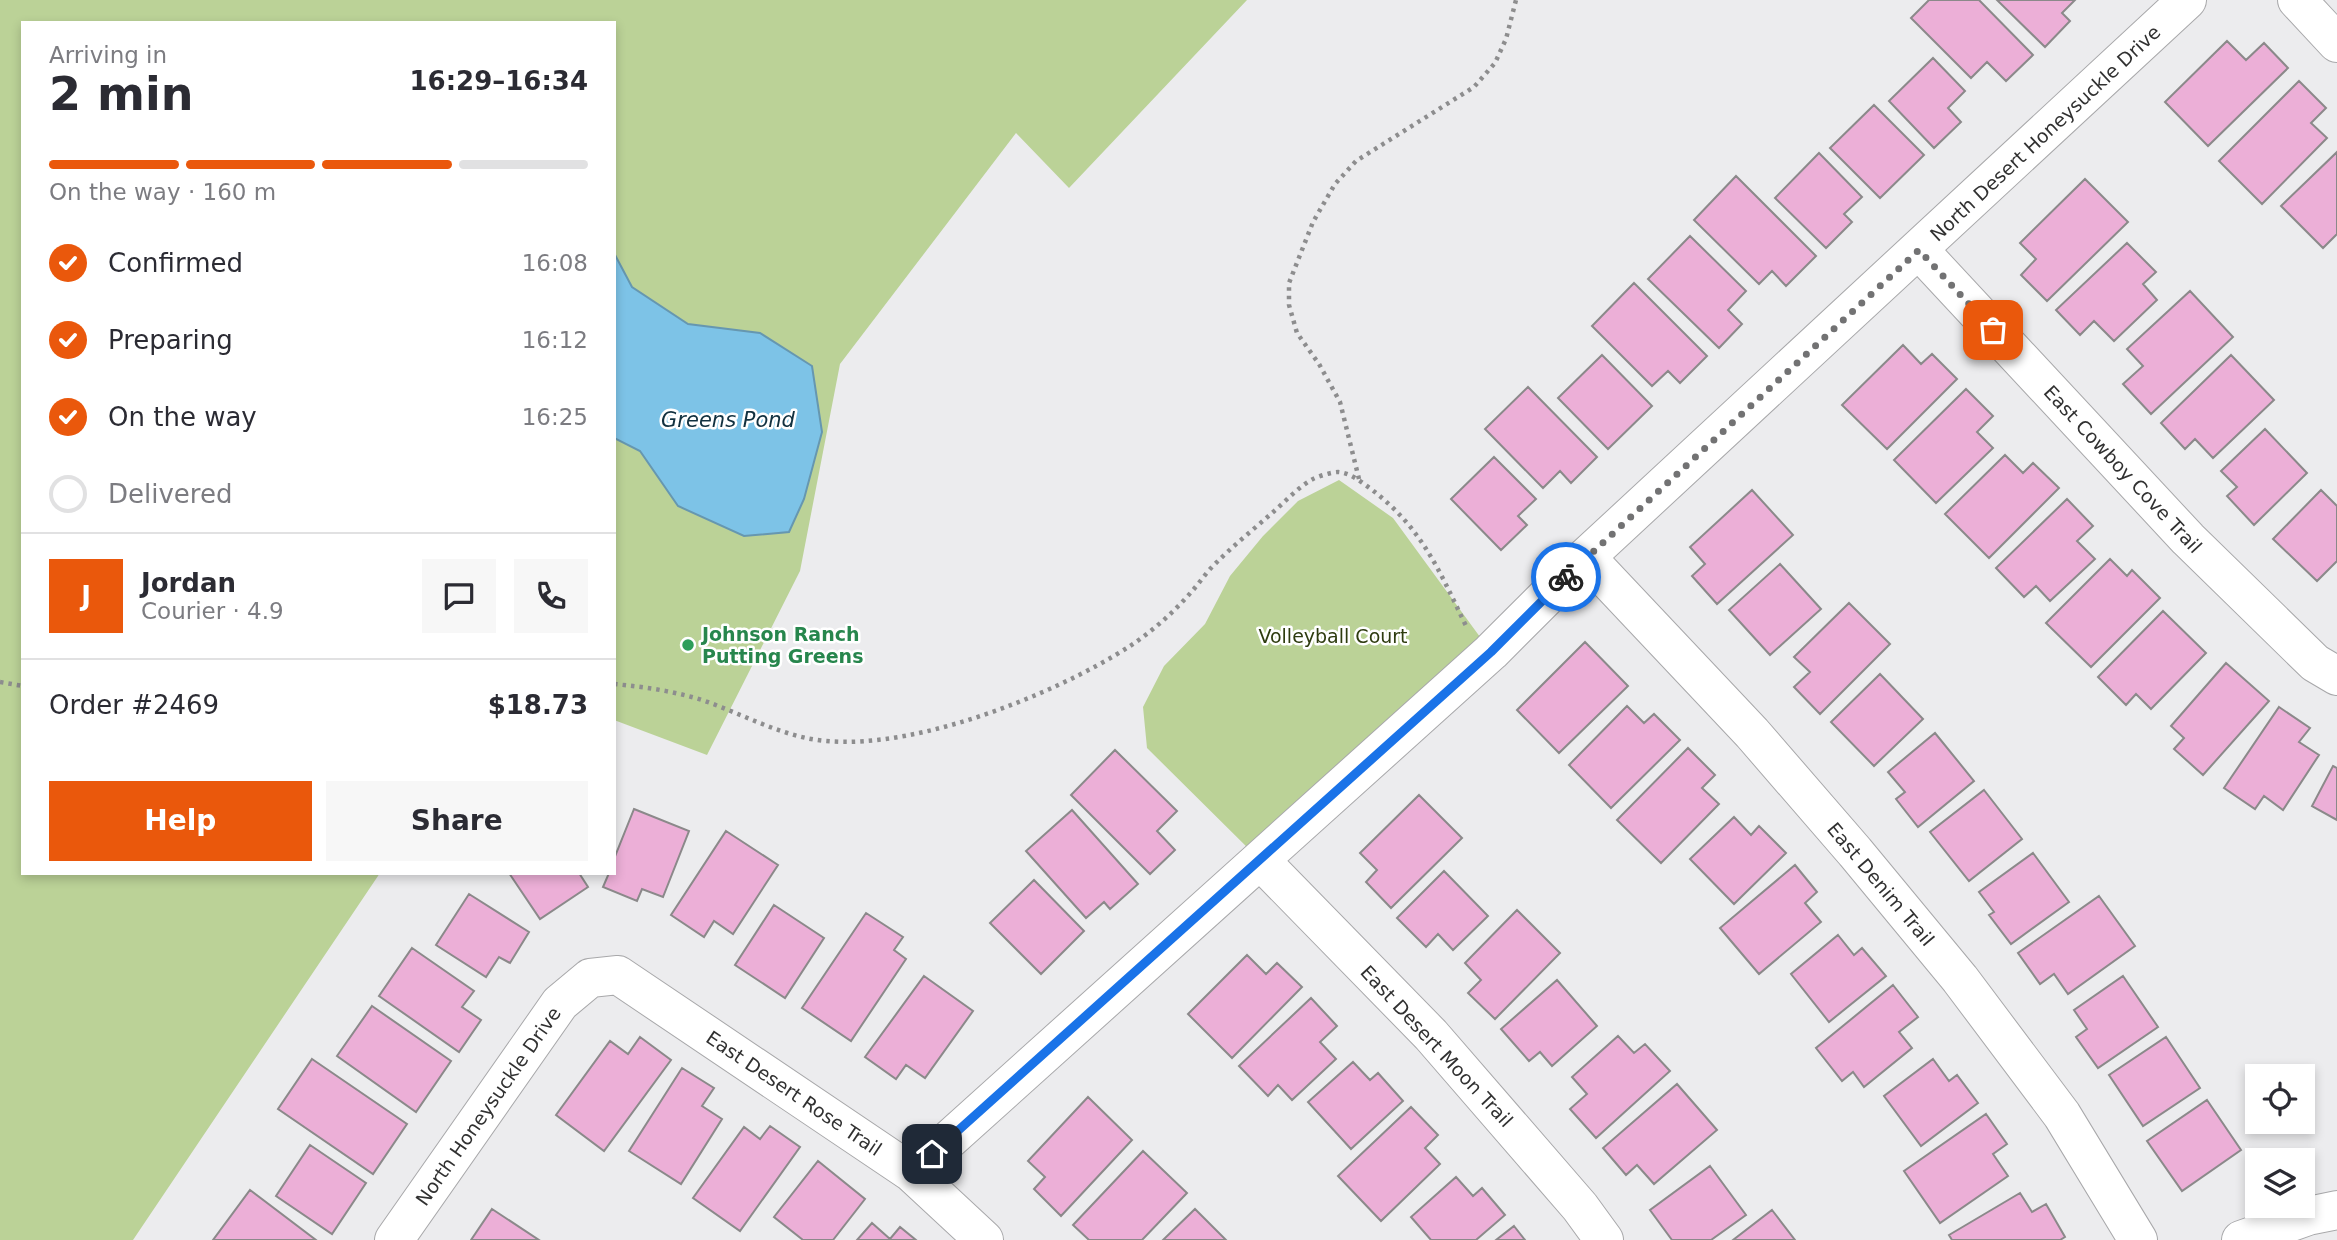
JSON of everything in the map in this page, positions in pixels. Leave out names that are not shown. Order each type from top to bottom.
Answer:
[{"type":"street","name":"North Desert Honeysuckle Drive","points":[[912,1173],[1491,652],[1587,557],[2187,0]]},
{"type":"street","points":[[2297,0],[2337,43]]},
{"type":"street","name":"East Cowboy Cove Trail","points":[[1919,250],[2188,539],[2315,663],[2337,676]]},
{"type":"street","name":"East Denim Trail","points":[[1587,557],[1752,733],[1960,979],[2062,1115],[2138,1240]]},
{"type":"street","name":"East Desert Moon Trail","points":[[1260,860],[1431,1035],[1580,1207],[1604,1240]]},
{"type":"street","name":"East Desert Rose Trail","points":[[590,978],[618,975],[912,1173],[984,1240]]},
{"type":"street","name":"North Honeysuckle Drive","points":[[394,1240],[560,1003],[590,978]]},
{"type":"street","points":[[2241,1240],[2308,1216],[2337,1210]]},
{"type":"path","points":[[1359,480],[1340,402],[1319,364],[1297,333],[1289,305],[1289,283],[1313,222],[1335,184],[1356,161],[1474,87],[1495,63],[1506,39],[1516,0]]},
{"type":"path","points":[[616,684],[667,690],[806,738],[833,742],[873,742],[939,728],[1004,708],[1106,662],[1145,636],[1191,592],[1216,563],[1313,479],[1336,472],[1359,480],[1387,501],[1418,535],[1468,630],[1491,652]]},
{"type":"path","points":[[0,682],[21,686]]},
{"type":"green space","name":"Johnson Ranch Putting Greens","points":[[0,0],[1247,0],[1069,188],[1016,133],[840,364],[800,571],[707,755],[616,721],[616,21],[21,21],[21,875],[379,875],[133,1240],[0,1240]]},
{"type":"green space","name":"Volleyball Court","points":[[1339,480],[1393,518],[1491,652],[1260,860],[1147,748],[1143,707],[1164,666],[1205,624],[1230,576],[1263,536],[1298,501]]},
{"type":"water","name":"Greens Pond","points":[[616,257],[632,287],[688,324],[760,333],[812,366],[822,432],[804,499],[789,532],[744,536],[678,506],[640,451],[616,439]]},
{"type":"building","points":[[1929,0],[1979,0],[2033,55],[2006,81],[1987,62],[1971,78],[1911,18]]},
{"type":"building","points":[[1997,0],[2075,0],[2062,13],[2070,21],[2045,47]]},
{"type":"building","points":[[2227,41],[2246,60],[2264,43],[2288,68],[2208,146],[2165,102]]},
{"type":"building","points":[[1933,58],[1965,91],[1948,108],[1961,122],[1934,148],[1889,101]]},
{"type":"building","points":[[2299,81],[2326,108],[2311,123],[2327,138],[2262,204],[2219,161]]},
{"type":"building","points":[[1874,105],[1924,155],[1880,198],[1830,148]]},
{"type":"building","points":[[2337,152],[2337,234],[2323,248],[2281,206]]},
{"type":"building","points":[[1819,153],[1862,197],[1844,214],[1852,222],[1826,248],[1775,198]]},
{"type":"building","points":[[1736,176],[1816,256],[1786,286],[1772,271],[1759,284],[1694,220]]},
{"type":"building","points":[[2085,179],[2128,222],[2047,301],[2021,275],[2036,259],[2020,243]]},
{"type":"building","points":[[1690,236],[1746,291],[1728,310],[1742,324],[1719,348],[1648,279]]},
{"type":"building","points":[[2127,243],[2156,272],[2143,284],[2157,300],[2114,341],[2094,321],[2080,335],[2056,310]]},
{"type":"building","points":[[1634,283],[1707,356],[1680,383],[1668,371],[1652,386],[1592,326]]},
{"type":"building","points":[[2190,291],[2233,337],[2151,414],[2123,384],[2143,366],[2127,349]]},
{"type":"building","points":[[1903,345],[1921,364],[1932,354],[1957,379],[1887,449],[1842,405]]},
{"type":"building","points":[[1602,355],[1652,406],[1608,449],[1558,398]]},
{"type":"building","points":[[2231,355],[2274,400],[2213,458],[2195,439],[2185,449],[2161,423]]},
{"type":"building","points":[[1528,387],[1597,457],[1571,483],[1560,471],[1543,488],[1485,429]]},
{"type":"building","points":[[1966,389],[1993,416],[1977,432],[1993,448],[1936,503],[1894,460]]},
{"type":"building","points":[[2265,429],[2307,473],[2254,525],[2227,496],[2237,487],[2221,471]]},
{"type":"building","points":[[2005,455],[2023,473],[2033,463],[2059,488],[1989,558],[1945,514]]},
{"type":"building","points":[[1494,457],[1536,499],[1518,516],[1527,525],[1501,550],[1451,499]]},
{"type":"building","points":[[1752,490],[1793,535],[1717,604],[1692,576],[1705,564],[1690,547]]},
{"type":"building","points":[[2321,490],[2337,506],[2337,561],[2317,581],[2273,539]]},
{"type":"building","points":[[2067,499],[2093,526],[2077,541],[2095,559],[2050,601],[2036,586],[2024,597],[1996,568]]},
{"type":"building","points":[[2110,559],[2127,576],[2132,570],[2160,598],[2091,667],[2046,623]]},
{"type":"building","points":[[1780,564],[1821,609],[1770,655],[1729,610]]},
{"type":"building","points":[[1849,603],[1890,644],[1820,714],[1794,687],[1810,672],[1794,657]]},
{"type":"building","points":[[2163,611],[2206,653],[2151,709],[2136,694],[2126,705],[2098,677]]},
{"type":"building","points":[[1585,642],[1628,686],[1559,753],[1517,710]]},
{"type":"building","points":[[2226,663],[2269,701],[2203,775],[2174,749],[2184,738],[2171,726]]},
{"type":"building","points":[[1880,674],[1923,719],[1874,766],[1831,722]]},
{"type":"building","points":[[1627,706],[1644,723],[1654,714],[1680,740],[1611,808],[1569,765]]},
{"type":"building","points":[[2279,707],[2310,728],[2299,742],[2319,755],[2283,810],[2264,796],[2255,809],[2224,788]]},
{"type":"building","points":[[1935,733],[1974,781],[1918,827],[1896,799],[1905,792],[1888,772]]},
{"type":"building","points":[[1688,748],[1715,775],[1702,788],[1719,804],[1661,863],[1617,820]]},
{"type":"building","points":[[1115,750],[1177,811],[1157,831],[1175,850],[1150,874],[1071,795]]},
{"type":"building","points":[[2333,766],[2337,768],[2337,820],[2312,806]]},
{"type":"building","points":[[1984,790],[2022,839],[1969,881],[1930,832]]},
{"type":"building","points":[[1419,795],[1462,838],[1391,908],[1366,882],[1377,870],[1360,853]]},
{"type":"building","points":[[634,809],[689,831],[663,897],[642,889],[637,901],[603,887],[608,875],[616,875],[616,854]]},
{"type":"building","points":[[1072,810],[1138,884],[1110,909],[1104,902],[1086,918],[1026,851]]},
{"type":"building","points":[[1734,817],[1751,835],[1759,826],[1786,853],[1734,904],[1690,859]]},
{"type":"building","points":[[726,831],[778,865],[733,934],[714,921],[704,937],[671,915]]},
{"type":"building","points":[[2033,853],[2069,902],[2011,944],[1989,915],[1994,912],[1979,892]]},
{"type":"building","points":[[1795,865],[1817,892],[1805,903],[1821,922],[1759,974],[1720,928]]},
{"type":"building","points":[[1444,871],[1488,916],[1453,950],[1438,934],[1426,947],[1397,918]]},
{"type":"building","points":[[510,875],[580,875],[588,887],[540,919]]},
{"type":"building","points":[[1034,880],[1084,931],[1041,974],[990,923]]},
{"type":"building","points":[[469,894],[529,932],[510,963],[499,957],[486,977],[436,945]]},
{"type":"building","points":[[2099,896],[2135,946],[2068,994],[2054,974],[2040,984],[2018,953]]},
{"type":"building","points":[[774,905],[824,938],[785,998],[735,965]]},
{"type":"building","points":[[1517,910],[1560,953],[1495,1019],[1468,993],[1481,980],[1465,963]]},
{"type":"building","points":[[866,913],[903,937],[894,950],[906,959],[851,1041],[802,1008]]},
{"type":"building","points":[[1838,935],[1854,955],[1862,948],[1886,976],[1829,1022],[1791,974]]},
{"type":"building","points":[[412,948],[474,991],[462,1007],[481,1020],[459,1052],[379,996]]},
{"type":"building","points":[[1247,955],[1266,974],[1277,963],[1302,987],[1232,1058],[1188,1014]]},
{"type":"building","points":[[924,976],[973,1011],[925,1078],[906,1065],[896,1079],[865,1057]]},
{"type":"building","points":[[2123,976],[2158,1027],[2098,1068],[2076,1037],[2087,1029],[2074,1010]]},
{"type":"building","points":[[1557,980],[1597,1026],[1552,1066],[1540,1052],[1529,1061],[1501,1029]]},
{"type":"building","points":[[1893,985],[1918,1017],[1899,1032],[1912,1048],[1864,1087],[1853,1072],[1842,1081],[1816,1048]]},
{"type":"building","points":[[1311,998],[1337,1026],[1320,1042],[1336,1059],[1292,1100],[1278,1085],[1268,1096],[1239,1066]]},
{"type":"building","points":[[372,1006],[451,1061],[416,1112],[337,1056]]},
{"type":"building","points":[[1618,1036],[1634,1053],[1645,1044],[1670,1071],[1596,1138],[1570,1109],[1587,1094],[1572,1077]]},
{"type":"building","points":[[640,1037],[671,1060],[604,1151],[556,1115],[610,1041],[628,1054]]},
{"type":"building","points":[[2166,1037],[2200,1088],[2143,1126],[2109,1075]]},
{"type":"building","points":[[312,1059],[407,1124],[373,1174],[278,1109]]},
{"type":"building","points":[[1933,1059],[1949,1081],[1957,1075],[1978,1103],[1921,1146],[1884,1096]]},
{"type":"building","points":[[1353,1062],[1370,1080],[1378,1073],[1403,1101],[1351,1149],[1308,1102]]},
{"type":"building","points":[[682,1068],[714,1088],[702,1106],[722,1119],[681,1184],[629,1151]]},
{"type":"building","points":[[1677,1084],[1717,1130],[1654,1184],[1637,1165],[1626,1175],[1603,1148]]},
{"type":"building","points":[[1088,1097],[1132,1140],[1061,1216],[1034,1189],[1045,1177],[1028,1161]]},
{"type":"building","points":[[2207,1100],[2241,1150],[2182,1191],[2147,1141]]},
{"type":"building","points":[[1411,1107],[1438,1135],[1425,1148],[1440,1164],[1381,1221],[1338,1176]]},
{"type":"building","points":[[1986,1114],[2007,1144],[1993,1154],[2008,1176],[1940,1223],[1904,1171]]},
{"type":"building","points":[[770,1126],[800,1147],[740,1231],[693,1198],[744,1127],[760,1139]]},
{"type":"building","points":[[310,1145],[366,1183],[332,1234],[276,1196]]},
{"type":"building","points":[[1143,1151],[1187,1193],[1142,1240],[1089,1240],[1073,1225]]},
{"type":"building","points":[[818,1161],[865,1199],[833,1240],[803,1240],[774,1217]]},
{"type":"building","points":[[1710,1166],[1746,1215],[1711,1240],[1672,1240],[1650,1210]]},
{"type":"building","points":[[1456,1177],[1473,1196],[1482,1188],[1505,1215],[1476,1240],[1431,1240],[1411,1217]]},
{"type":"building","points":[[250,1190],[316,1240],[213,1240]]},
{"type":"building","points":[[2020,1193],[2032,1212],[2046,1204],[2065,1237],[2060,1240],[1952,1240],[1949,1235]]},
{"type":"building","points":[[492,1209],[539,1240],[471,1240]]},
{"type":"building","points":[[1195,1209],[1226,1240],[1163,1240]]},
{"type":"building","points":[[1772,1210],[1795,1240],[1733,1240]]},
{"type":"building","points":[[872,1223],[890,1239],[900,1227],[916,1240],[857,1240]]},
{"type":"building","points":[[1514,1226],[1525,1240],[1496,1240]]},
{"type":"way so far","points":[[1566,577],[1919,250],[1993,330]]},
{"type":"place","name":"Johnson Ranch Putting Greens","points":[[688,645]]},
{"type":"route","points":[[932,1154],[1491,652],[1566,577]]}]
